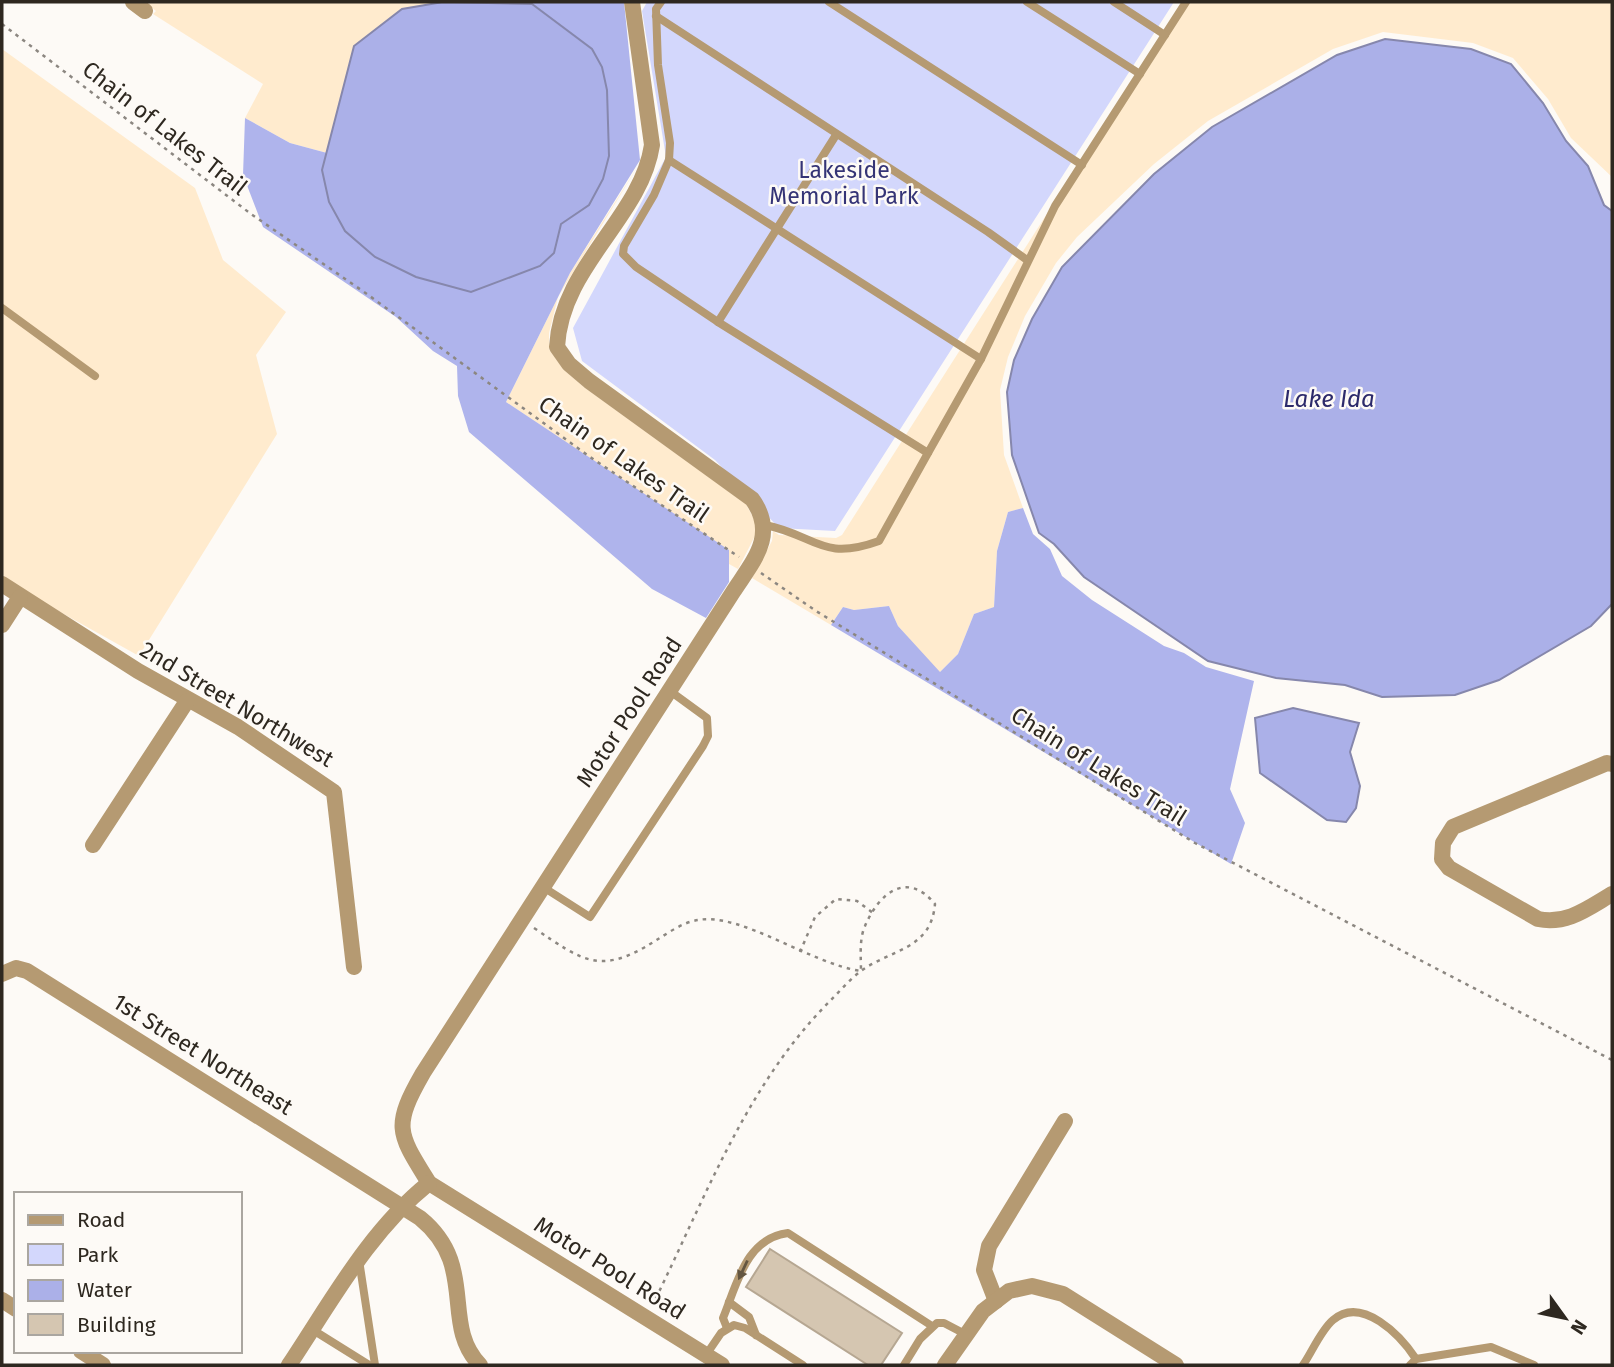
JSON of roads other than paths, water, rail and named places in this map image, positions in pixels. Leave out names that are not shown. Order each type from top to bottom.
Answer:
[{"type":"street","points":[[632,2],[652,145],[650,160],[639,183],[565,301],[557,347],[569,364],[589,381],[752,499],[765,525]]},
{"type":"street","name":"Motor Pool Road","points":[[722,1365],[429,1183],[403,1142],[402,1122],[423,1073],[751,565],[764,537],[765,525]]},
{"type":"street","name":"2nd Street Northwest","points":[[2,584],[187,701],[238,727],[334,792],[354,967]]},
{"type":"street","points":[[2,625],[20,597]]},
{"type":"street","points":[[93,845],[187,701]]},
{"type":"street","points":[[1612,764],[1453,827],[1443,843],[1442,859],[1449,869],[1538,919],[1552,922],[1569,918],[1612,894]]},
{"type":"street","name":"1st Street Northeast","points":[[2,974],[16,968],[27,971],[377,1191],[438,1233],[446,1245],[454,1269],[462,1330],[468,1349],[480,1365]]},
{"type":"street","points":[[996,1301],[984,1270],[989,1246],[1065,1121]]},
{"type":"street","points":[[289,1365],[359,1261],[400,1206],[429,1183]]},
{"type":"street","points":[[945,1365],[983,1311],[1009,1292],[1032,1286],[1049,1289],[1176,1365]]},
{"type":"street","points":[[84,1353],[103,1365]]},
{"type":"lane","points":[[661,2],[656,9],[658,65],[670,143],[669,160],[654,195],[624,246],[623,254],[636,267],[718,322],[928,453]]},
{"type":"lane","points":[[829,2],[1082,165]]},
{"type":"lane","points":[[1027,2],[1140,74]]},
{"type":"lane","points":[[1114,2],[1165,35]]},
{"type":"lane","points":[[765,525],[786,529],[823,548],[854,550],[878,541],[981,359],[1055,206],[1186,2]]},
{"type":"lane","points":[[656,16],[1027,260]]},
{"type":"lane","points":[[718,322],[836,135]]},
{"type":"lane","points":[[669,160],[981,359]]},
{"type":"lane","points":[[2,308],[95,376]]},
{"type":"lane","points":[[543,887],[590,916],[703,746],[708,736],[707,718],[670,691]]},
{"type":"lane","points":[[727,1328],[723,1318],[752,1252],[764,1240],[788,1233],[932,1326]]},
{"type":"lane","points":[[359,1261],[375,1365]]},
{"type":"lane","points":[[730,1302],[749,1317],[756,1335]]},
{"type":"lane","points":[[1303,1365],[1332,1320],[1347,1311],[1365,1314],[1402,1338],[1413,1362],[1490,1347],[1534,1365]]},
{"type":"lane","points":[[904,1365],[920,1339],[932,1326],[944,1323],[965,1334]]},
{"type":"lane","points":[[706,1355],[727,1328],[734,1325],[756,1335],[803,1365]]},
{"type":"lane","points":[[313,1330],[369,1365]]},
{"type":"water","points":[[443,2],[532,4],[592,49],[602,67],[607,90],[609,156],[603,179],[589,205],[561,224],[554,253],[540,266],[471,292],[416,277],[375,257],[345,231],[329,202],[322,170],[354,46],[402,9]]},
{"type":"water","name":"Lake Ida","points":[[1385,39],[1471,49],[1511,64],[1543,103],[1566,141],[1588,166],[1604,205],[1612,211],[1612,604],[1591,626],[1499,680],[1455,695],[1382,697],[1345,685],[1276,678],[1208,661],[1084,577],[1054,544],[1039,533],[1012,455],[1007,392],[1014,360],[1032,319],[1062,267],[1154,174],[1212,127],[1337,55]]},
{"type":"water","points":[[1293,708],[1359,723],[1350,752],[1360,786],[1356,808],[1346,822],[1327,820],[1260,773],[1255,718]]},
{"type":"park label","name":"Lakeside Memorial Park","points":[[844,183]]}]
